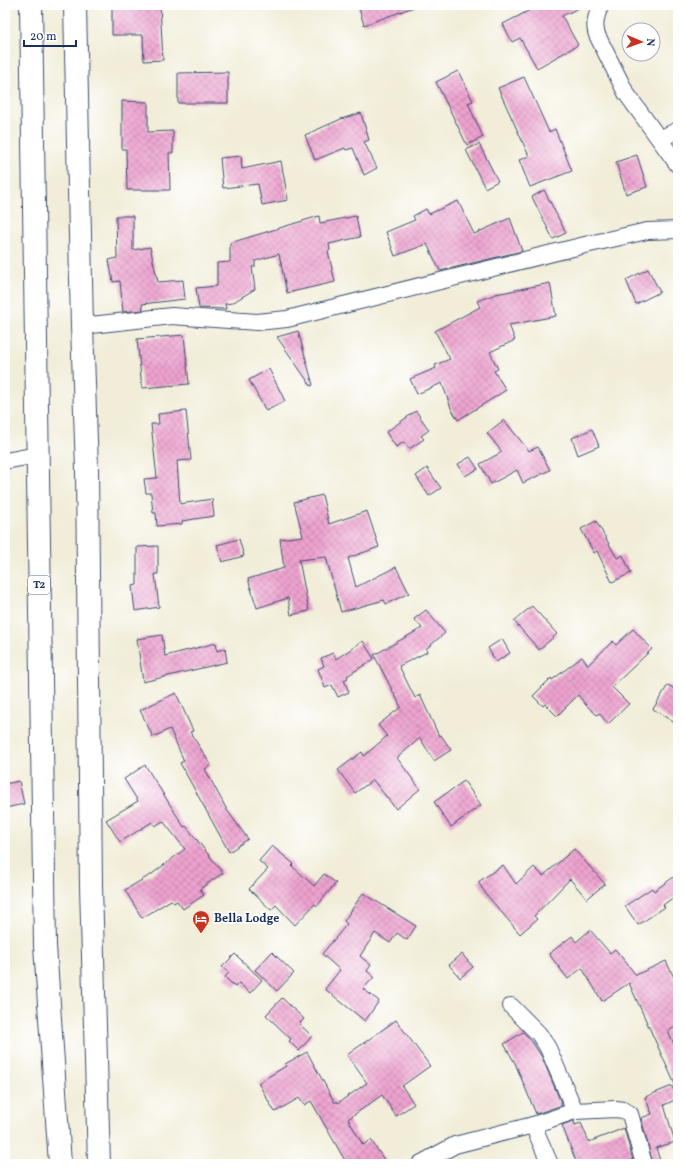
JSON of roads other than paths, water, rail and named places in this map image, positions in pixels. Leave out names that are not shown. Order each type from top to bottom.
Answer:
[{"type":"highway","name":"T2","points":[[32,5],[37,455],[45,946],[60,1164]]},
{"type":"highway","points":[[75,5],[82,326],[87,468],[91,666],[91,886],[99,1164]]},
{"type":"street","points":[[601,5],[595,24],[595,31],[626,93],[678,165]]},
{"type":"street","points":[[660,140],[678,130]]},
{"type":"street","points":[[82,326],[172,316],[258,322],[287,319],[647,231],[678,230]]},
{"type":"street","points":[[5,461],[37,455]]},
{"type":"street","points":[[511,1006],[539,1034],[548,1048],[575,1112]]},
{"type":"street","points":[[420,1164],[455,1145],[533,1125],[575,1112],[616,1108],[627,1111],[630,1114],[644,1164]]},
{"type":"street","points":[[533,1125],[550,1164]]},
{"type":"place","name":"Bella Lodge","points":[[201,934]]}]
